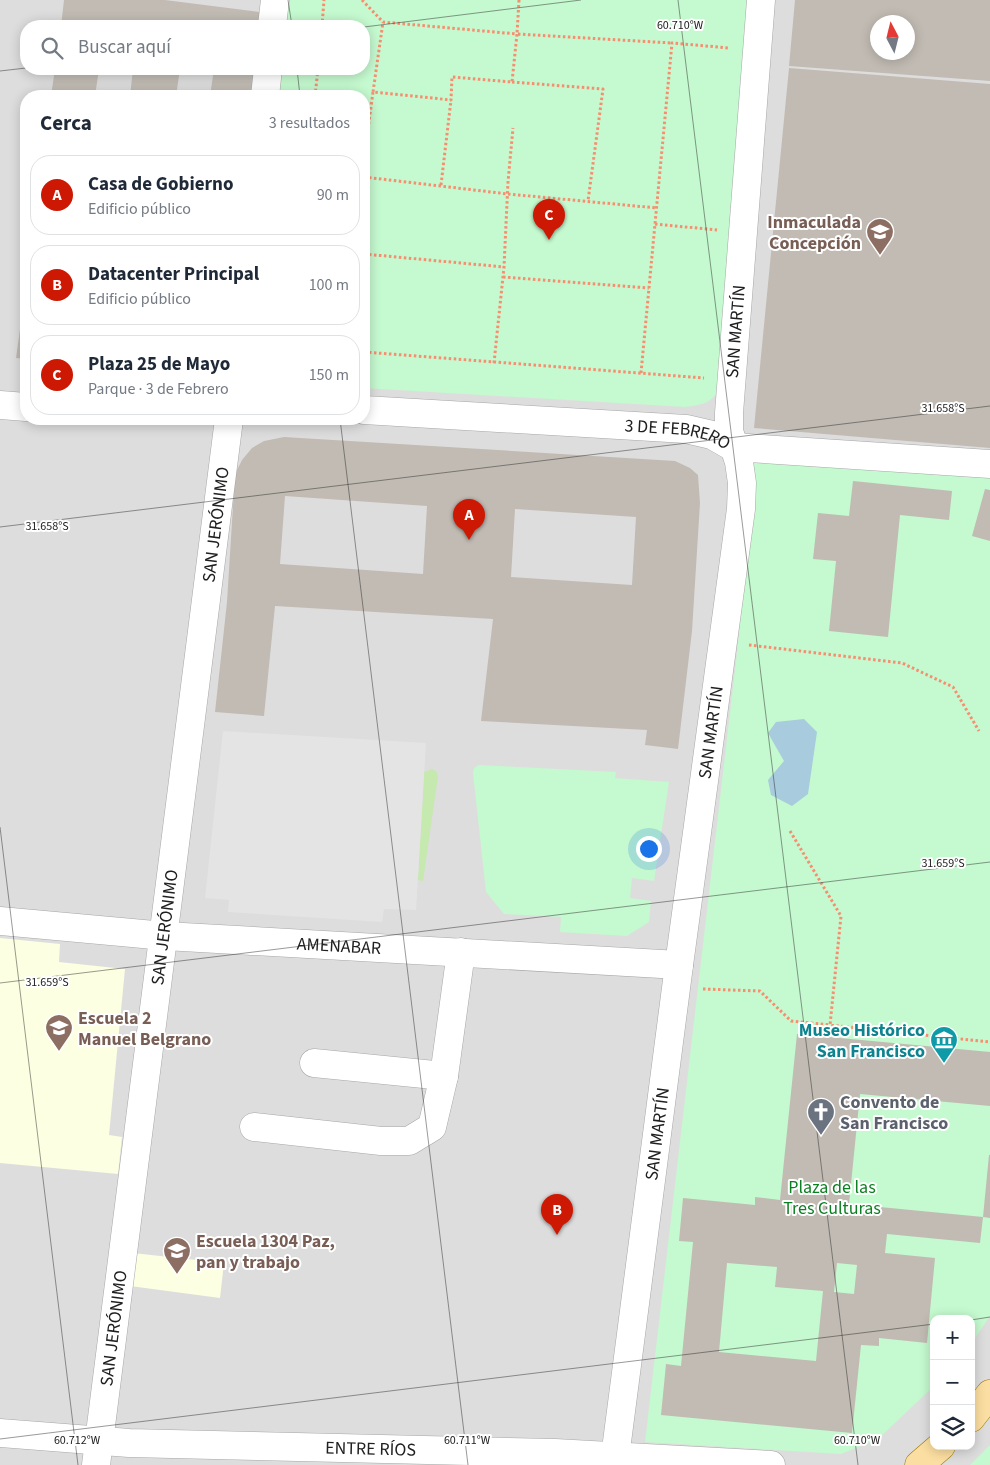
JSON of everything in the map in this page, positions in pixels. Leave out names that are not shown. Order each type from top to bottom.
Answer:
[{"type":"main road","points":[[975,1413],[990,1394]]},
{"type":"main road","points":[[920,1465],[937,1450]]},
{"type":"street","points":[[273,20],[275,0]]},
{"type":"street","name":"SAN MARTÍN","points":[[614,1460],[741,509],[742,484],[739,462],[729,431],[729,413],[762,0]]},
{"type":"street","points":[[266,90],[267,75]]},
{"type":"street","points":[[0,406],[20,407]]},
{"type":"street","name":"3 DE FEBRERO","points":[[370,410],[686,429],[712,435],[733,447],[990,464]]},
{"type":"street","name":"SAN JERÓNIMO","points":[[98,1453],[228,425]]},
{"type":"street","name":"AMENABAR","points":[[0,921],[165,936],[679,965]]},
{"type":"street","points":[[254,1127],[381,1141],[409,1141],[432,1127],[444,1076],[461,952]]},
{"type":"street","points":[[314,1063],[444,1076]]},
{"type":"street","name":"ENTRE RÍOS","points":[[0,1433],[98,1453],[129,1443],[772,1465]]},
{"type":"path","points":[[322,20],[324,0]]},
{"type":"path","points":[[362,0],[383,22],[517,34],[737,48]]},
{"type":"path","points":[[512,82],[519,0]]},
{"type":"path","points":[[370,119],[383,22]]},
{"type":"path","points":[[641,373],[672,43]]},
{"type":"path","points":[[316,90],[317,75]]},
{"type":"path","points":[[441,185],[452,77],[603,89],[588,202]]},
{"type":"path","points":[[374,92],[451,100]]},
{"type":"path","points":[[494,363],[504,267],[513,128]]},
{"type":"path","points":[[370,178],[508,194],[657,208]]},
{"type":"path","points":[[655,224],[720,230]]},
{"type":"path","points":[[370,255],[504,267]]},
{"type":"path","points":[[503,277],[649,288]]},
{"type":"path","points":[[370,353],[704,379],[704,370]]},
{"type":"path","points":[[748,645],[902,663],[953,687],[980,731]]},
{"type":"path","points":[[790,831],[841,916],[830,1025]]},
{"type":"path","points":[[698,989],[760,991],[791,1021],[990,1042]]},
{"type":"shaded area","points":[[0,0],[990,0],[990,1465],[0,1465]]},
{"type":"shaded area","points":[[223,731],[426,743],[416,910],[384,909],[382,922],[228,912],[229,900],[205,898]]},
{"type":"shaded area","name":"Escuela 2 Manuel Belgrano","points":[[0,938],[60,944],[59,962],[125,969],[109,1135],[122,1137],[118,1174],[0,1163]]},
{"type":"shaded area","name":"Escuela 1304 Paz, pan y trabajo","points":[[133,1253],[224,1263],[220,1298],[130,1286]]},
{"type":"green space","points":[[285,0],[754,0],[723,384],[712,399],[698,405],[685,407],[370,388],[370,90],[276,90],[278,75],[370,75],[370,20],[283,20]]},
{"type":"green space","name":"Plaza de las Tres Culturas","points":[[755,455],[990,474],[990,1316],[975,1338],[975,1315],[930,1315],[930,1390],[878,1439],[841,1454],[645,1442],[738,644]]},
{"type":"green space","points":[[479,765],[616,772],[615,778],[669,782],[654,881],[632,878],[630,898],[651,901],[649,922],[627,936],[560,932],[561,917],[504,914],[486,892],[473,773],[474,768]]},
{"type":"green space","points":[[432,769],[436,771],[438,776],[423,881],[418,880],[424,772]]},
{"type":"green space","points":[[990,1445],[990,1465],[970,1465]]},
{"type":"water","points":[[804,719],[817,732],[808,794],[792,806],[771,795],[768,780],[784,761],[768,733],[776,722]]},
{"type":"building","points":[[64,0],[165,0],[267,13],[266,20],[62,20]]},
{"type":"building","points":[[795,0],[990,0],[990,81],[789,66]]},
{"type":"building","name":"Inmaculada Concepción","points":[[789,68],[990,84],[990,448],[754,428]]},
{"type":"building","points":[[54,75],[98,75],[96,90],[52,90]]},
{"type":"building","points":[[132,75],[179,75],[177,90],[131,90]]},
{"type":"building","points":[[213,75],[254,75],[253,90],[211,90]]},
{"type":"building","points":[[20,329],[20,358],[16,358]]},
{"type":"building","points":[[284,437],[675,461],[690,468],[698,475],[700,503],[692,631],[678,749],[645,745],[647,730],[481,721],[493,619],[275,606],[264,716],[215,712],[227,602],[235,474],[242,460],[252,448],[264,441]],"holes":[[[285,496],[427,506],[423,574],[280,564]],[[515,509],[636,517],[632,585],[511,577]]]},
{"type":"building","points":[[853,481],[952,491],[949,520],[900,515],[888,637],[829,631],[836,561],[813,559],[818,513],[849,516]]},
{"type":"building","points":[[985,489],[990,490],[990,541],[972,536]]},
{"type":"building","points":[[797,1034],[990,1052],[990,1106],[860,1094],[849,1204],[983,1217],[980,1243],[887,1234],[885,1253],[935,1258],[927,1343],[879,1338],[879,1346],[861,1345],[852,1433],[661,1415],[666,1364],[681,1366],[693,1242],[679,1241],[683,1198],[755,1205],[755,1197],[780,1200]],"holes":[[[727,1263],[777,1267],[775,1287],[823,1291],[816,1361],[719,1352]],[[837,1263],[857,1265],[854,1294],[834,1292]]]},
{"type":"building","points":[[990,1155],[990,1218],[983,1217]]},
{"type":"place","name":"Plaza 25 de Mayo","points":[[549,240]]},
{"type":"place","name":"Inmaculada Concepción","points":[[880,256]]},
{"type":"place","name":"Casa de Gobierno","points":[[469,540]]},
{"type":"place","name":"Escuela 2 Manuel Belgrano","points":[[59,1052]]},
{"type":"place","name":"Museo Histórico San Francisco","points":[[944,1064]]},
{"type":"place","name":"Convento de San Francisco","points":[[821,1136]]},
{"type":"place","name":"Datacenter Principal","points":[[557,1235]]},
{"type":"place","name":"Escuela 1304 Paz, pan y trabajo","points":[[177,1275]]}]
